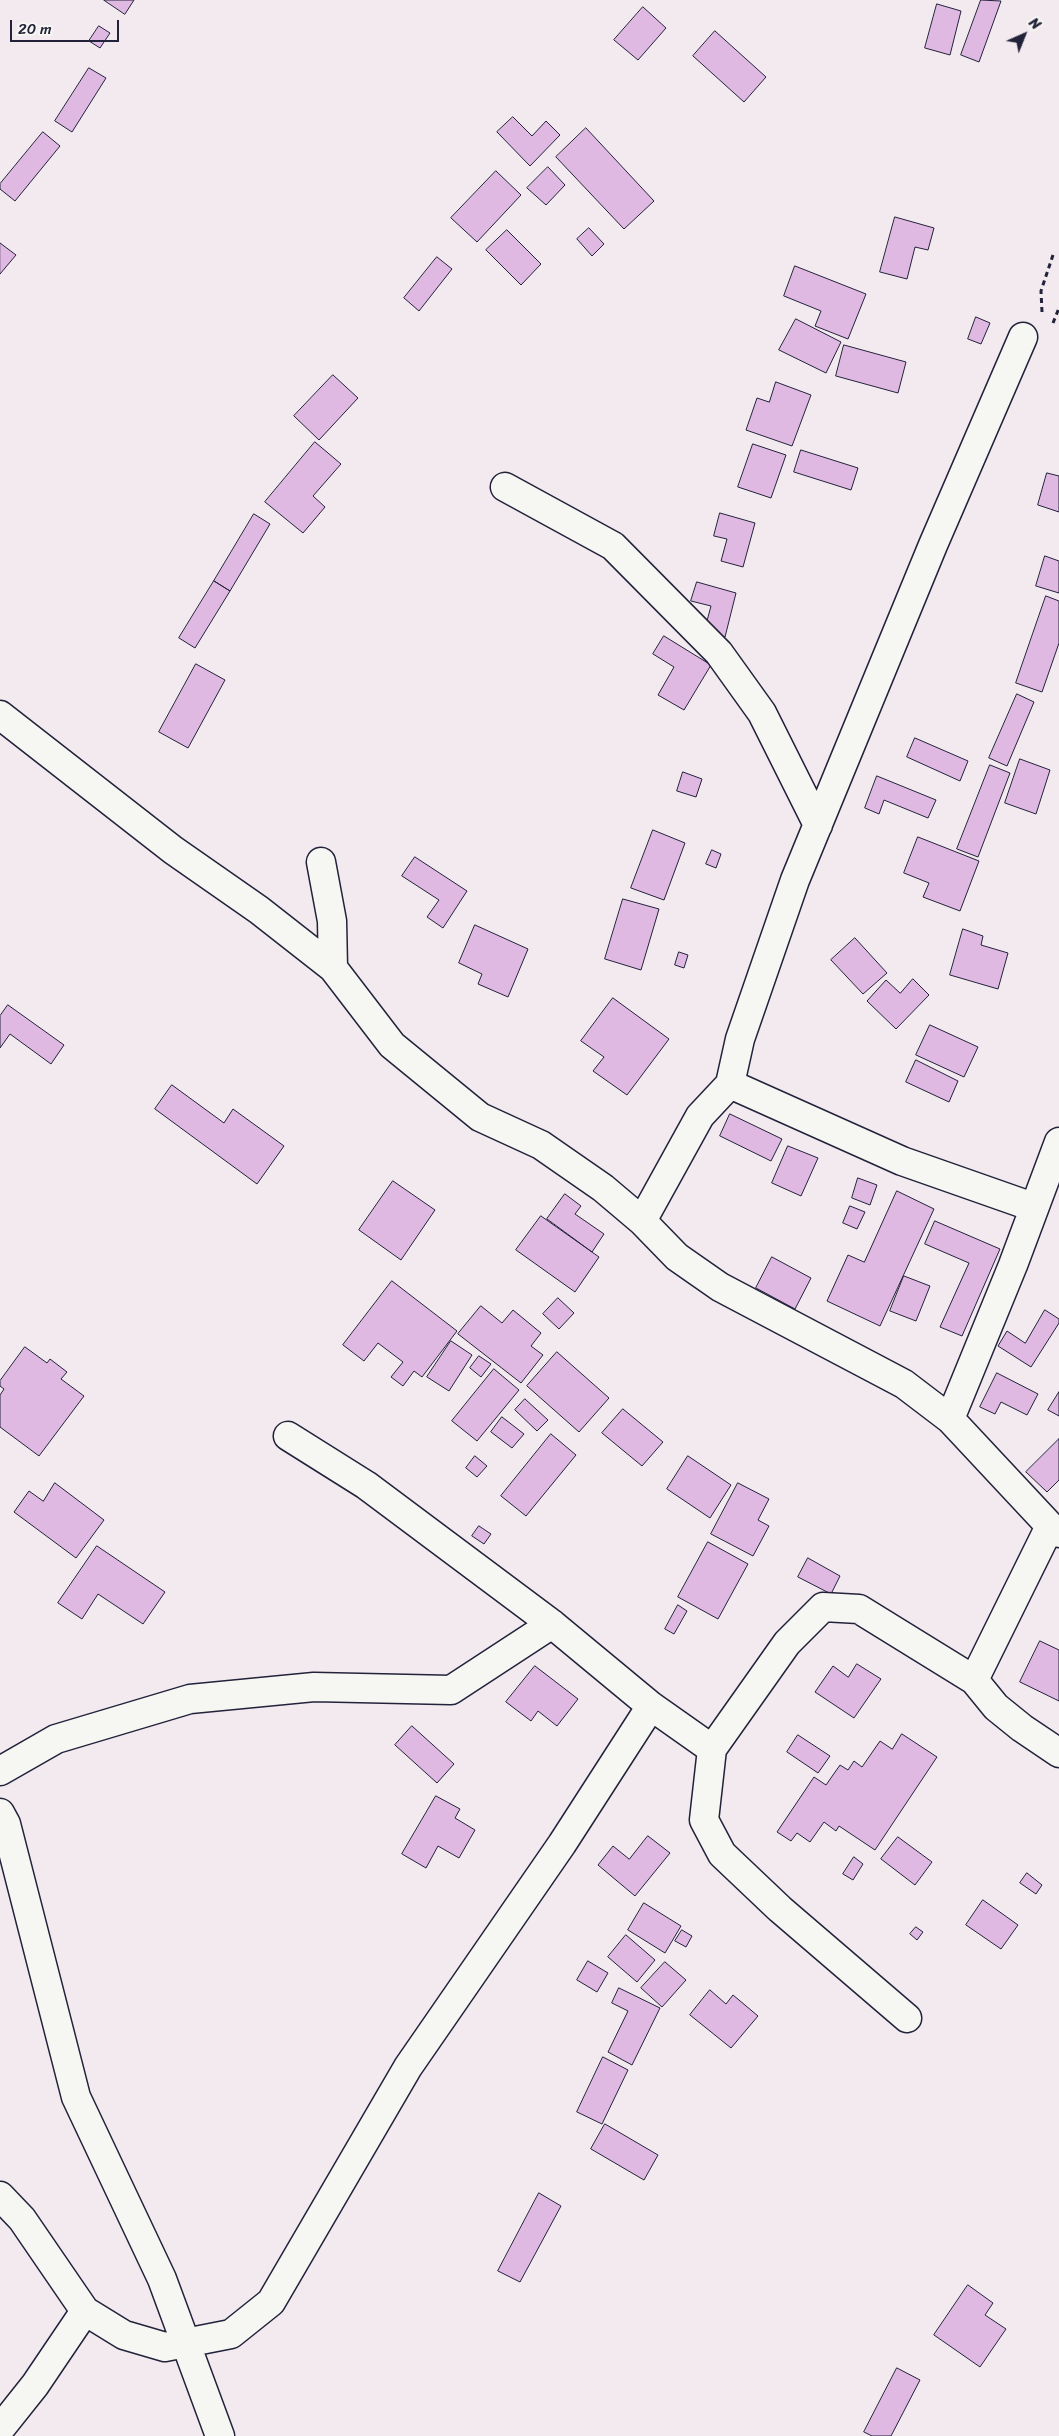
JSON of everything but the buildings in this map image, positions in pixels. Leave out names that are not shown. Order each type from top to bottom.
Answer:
[{"type":"street","points":[[642,1221],[700,1116],[730,1084],[740,1039],[795,880],[934,545],[1023,337]]},
{"type":"street","points":[[505,487],[613,546],[719,653],[762,713],[818,825]]},
{"type":"street","points":[[0,715],[173,850],[259,910],[333,968],[392,1045],[480,1117],[541,1145],[603,1188],[642,1221],[677,1257],[720,1287],[904,1384],[950,1419],[1055,1529],[974,1680]]},
{"type":"street","points":[[321,862],[332,920],[333,968]]},
{"type":"street","points":[[730,1084],[902,1161],[1045,1197]]},
{"type":"street","points":[[950,1419],[1013,1265],[1045,1197],[1059,1142]]},
{"type":"street","points":[[288,1436],[366,1485],[552,1624],[651,1706],[712,1749]]},
{"type":"street","points":[[906,2018],[780,1909],[722,1854],[704,1820],[712,1749],[787,1643],[823,1607],[859,1609],[974,1680],[996,1707],[1022,1728],[1059,1752]]},
{"type":"street","points":[[0,1771],[56,1739],[190,1700],[314,1687],[450,1690],[552,1624]]},
{"type":"street","points":[[0,2196],[22,2219],[85,2310],[124,2335],[165,2347],[231,2334],[272,2302],[408,2067],[562,1844],[651,1706]]},
{"type":"street","points":[[0,1813],[6,1824],[76,2097],[162,2279],[220,2436]]},
{"type":"street","points":[[0,2430],[35,2385],[85,2310]]},
{"type":"path","points":[[1042,316],[1040,292],[1054,252]]}]
